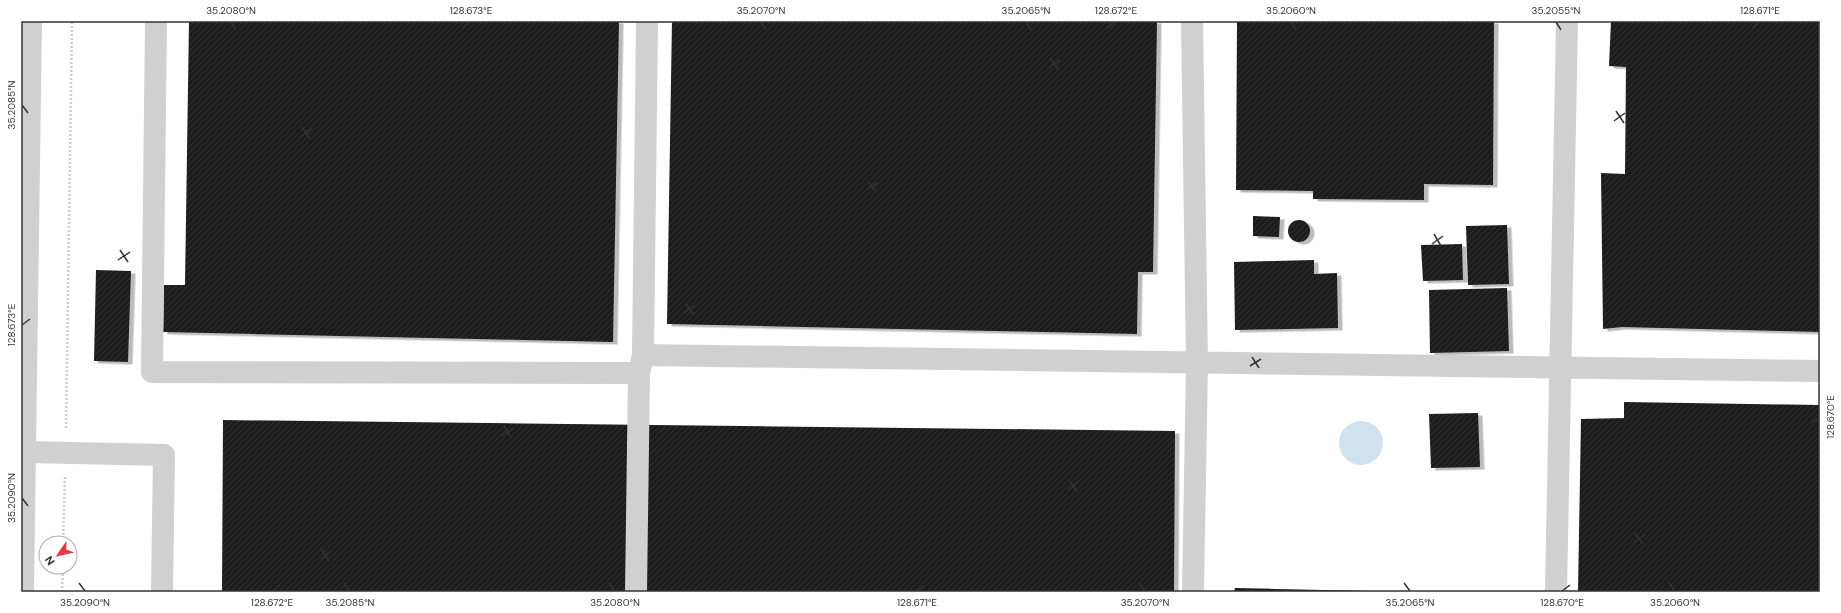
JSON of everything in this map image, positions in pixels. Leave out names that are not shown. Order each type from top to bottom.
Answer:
[{"type":"street","points":[[24,592],[31,21]]},
{"type":"street","points":[[156,21],[152,372],[641,364],[1197,363],[1820,371]]},
{"type":"street","points":[[636,592],[648,21]]},
{"type":"street","points":[[1192,21],[1197,363],[1193,592]]},
{"type":"street","points":[[1556,592],[1559,367],[1567,21]]},
{"type":"street","points":[[26,452],[164,455],[162,592]]},
{"type":"path","points":[[63,535],[72,21]]},
{"type":"path","points":[[62,592],[63,575]]},
{"type":"water","points":[[1365,421],[1377,427],[1382,435],[1382,451],[1377,459],[1369,464],[1357,465],[1345,459],[1340,451],[1339,439],[1345,427],[1353,422]]},
{"type":"building","points":[[189,21],[619,21],[613,342],[163,332],[164,285],[185,285]]},
{"type":"building","points":[[672,21],[1157,21],[1153,272],[1138,272],[1137,334],[667,324]]},
{"type":"building","points":[[1237,21],[1494,21],[1493,185],[1424,184],[1424,200],[1313,199],[1313,191],[1236,190]]},
{"type":"building","points":[[1611,21],[1820,21],[1820,332],[1622,327],[1603,329],[1601,173],[1625,174],[1626,67],[1609,66]]},
{"type":"building","points":[[1253,216],[1280,217],[1279,237],[1253,236]]},
{"type":"building","points":[[1299,220],[1307,223],[1310,231],[1307,239],[1299,242],[1291,239],[1288,231],[1291,223]]},
{"type":"building","points":[[1507,225],[1509,284],[1468,285],[1466,226]]},
{"type":"building","points":[[1462,244],[1463,280],[1423,281],[1421,245]]},
{"type":"building","points":[[1314,260],[1314,274],[1337,273],[1338,328],[1235,330],[1234,262]]},
{"type":"building","points":[[96,270],[131,271],[128,362],[94,361]]},
{"type":"building","points":[[1507,288],[1509,351],[1430,353],[1429,290]]},
{"type":"building","points":[[1624,402],[1820,405],[1820,592],[1578,592],[1581,419],[1624,418]]},
{"type":"building","points":[[1478,413],[1480,467],[1431,468],[1429,414]]},
{"type":"building","points":[[223,420],[1175,431],[1174,592],[222,592]]},
{"type":"building","points":[[1235,588],[1371,591],[1371,592],[1234,592]]}]
